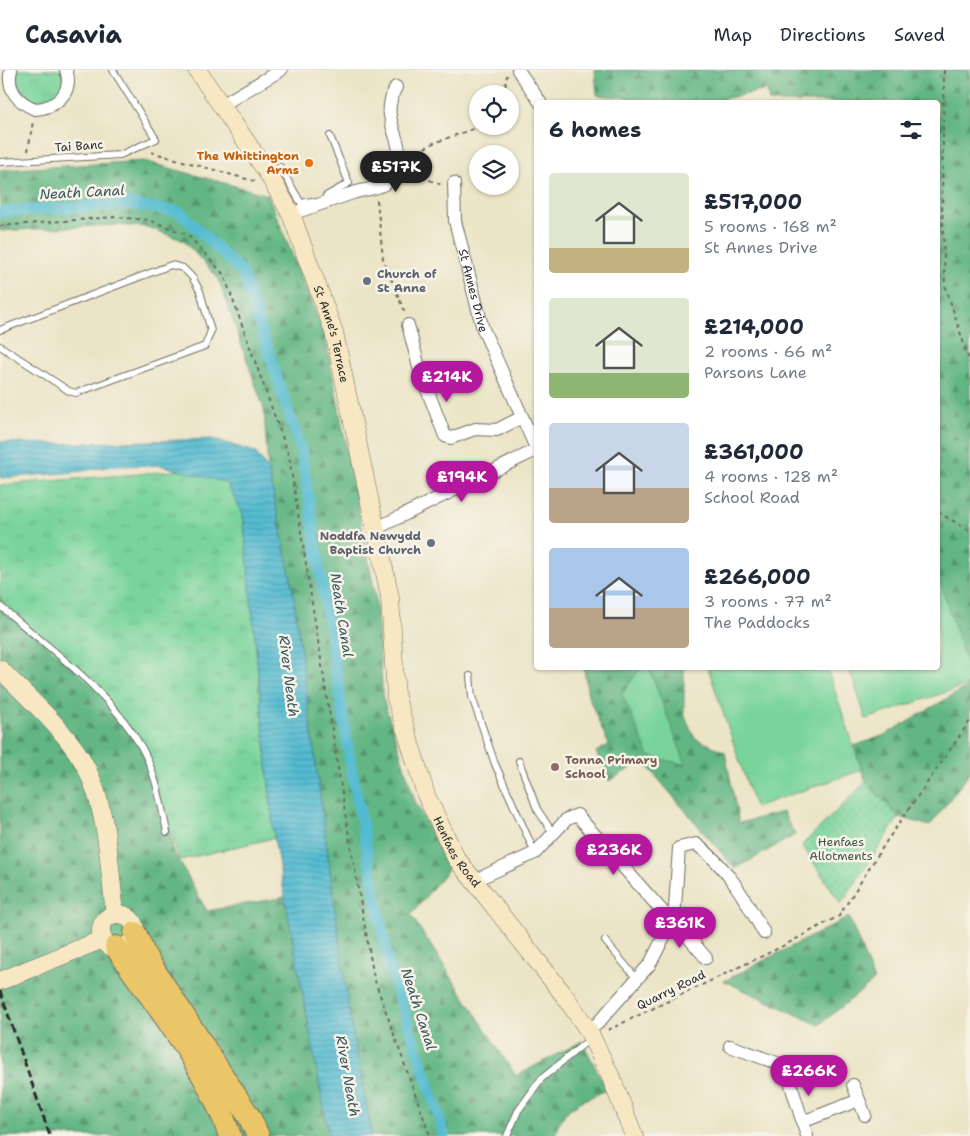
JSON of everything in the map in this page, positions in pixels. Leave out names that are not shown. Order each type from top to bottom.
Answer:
[{"type":"highway","points":[[135,933],[145,956],[250,1118],[258,1136]]},
{"type":"highway","points":[[109,943],[200,1068],[217,1099],[230,1136]]},
{"type":"main road","name":"St Anne's Terrace","points":[[197,70],[273,182],[292,214],[334,332],[375,528]]},
{"type":"main road","name":"Henfaes Road","points":[[375,528],[390,597],[396,698],[426,795],[456,858],[564,996],[590,1034],[611,1077],[634,1136]]},
{"type":"main road","points":[[0,669],[59,730],[86,766],[98,800],[115,914]]},
{"type":"main road","points":[[6,978],[109,943],[130,942],[135,933],[130,918],[115,914]]},
{"type":"main road","points":[[109,943],[101,933],[103,923],[115,914]]},
{"type":"street","points":[[11,70],[11,89],[17,99],[35,109],[53,105],[61,99],[68,89],[66,70]]},
{"type":"street","points":[[220,106],[281,70]]},
{"type":"street","points":[[518,70],[539,100]]},
{"type":"street","points":[[292,214],[353,193],[376,188],[387,182],[395,172],[400,151],[388,110],[390,99],[396,87]]},
{"type":"street","name":"St Annes Drive","points":[[454,183],[455,220],[481,320],[534,444]]},
{"type":"street","points":[[408,325],[420,371],[444,436],[450,438],[475,429],[497,430],[522,417]]},
{"type":"street","points":[[375,528],[534,450]]},
{"type":"street","points":[[469,876],[480,878],[535,853],[567,819],[577,815],[671,923],[684,932],[706,958]]},
{"type":"street","points":[[590,1034],[650,964],[671,923],[675,907],[679,848],[696,844],[711,855],[726,870],[764,933]]},
{"type":"street","points":[[730,1046],[785,1066],[806,1136]]},
{"type":"street","points":[[853,1085],[865,1115]]},
{"type":"street","points":[[802,1122],[859,1100]]},
{"type":"lane","name":"Tai Banc","points":[[0,162],[120,155],[140,148],[156,139],[113,70]]},
{"type":"lane","points":[[273,182],[280,167],[301,203],[331,194],[349,183],[330,136]]},
{"type":"lane","points":[[0,330],[171,265],[183,268],[192,277],[200,292],[211,331],[205,346],[76,393],[69,391],[0,346]]},
{"type":"lane","points":[[0,606],[106,699],[142,748],[153,774],[167,832]]},
{"type":"lane","points":[[470,676],[472,697],[495,764],[535,853]]},
{"type":"lane","points":[[519,761],[537,809],[553,833]]},
{"type":"lane","points":[[605,941],[637,979]]},
{"type":"lane","points":[[507,1136],[518,1111],[542,1079],[590,1034]]},
{"type":"path","points":[[506,85],[508,70]]},
{"type":"path","points":[[944,70],[942,201],[945,285],[970,363]]},
{"type":"path","points":[[29,147],[35,109]]},
{"type":"path","points":[[397,166],[431,144],[469,130]]},
{"type":"path","points":[[140,148],[273,182]]},
{"type":"path","points":[[415,175],[441,185],[454,183]]},
{"type":"path","points":[[376,188],[383,259],[408,325]]},
{"type":"path","points":[[0,226],[114,217],[149,220],[188,235],[224,275],[289,456],[347,825],[374,978],[430,1136]]},
{"type":"path","points":[[940,513],[970,531]]},
{"type":"path","name":"Quarry Road","points":[[590,1034],[781,946],[839,916],[886,842],[970,721]]},
{"type":"green space","points":[[17,70],[63,70],[63,87],[50,101],[28,100],[20,92]]},
{"type":"green space","points":[[595,70],[970,70],[970,675],[940,582],[940,100],[769,100],[767,90],[718,100],[651,100],[597,95]]},
{"type":"green space","points":[[144,161],[268,195],[325,336],[376,599],[383,698],[415,801],[449,868],[411,915],[516,1076],[582,1041],[607,1090],[581,1101],[567,1111],[558,1126],[555,1136],[372,1136],[349,1013],[292,584],[268,469],[264,409],[218,278],[184,241],[148,227],[115,225],[0,231],[0,170]]},
{"type":"green space","points":[[186,470],[227,483],[243,513],[274,838],[180,860],[141,748],[4,609],[0,595],[0,485]]},
{"type":"green space","points":[[940,582],[970,675],[970,684],[866,719],[850,670],[940,670]]},
{"type":"green space","points":[[0,595],[4,609],[106,699],[142,748],[153,774],[174,852],[207,911],[285,897],[329,1136],[0,1136]]},
{"type":"green space","points":[[584,670],[639,670],[685,764],[650,670],[684,670],[684,714],[695,738],[725,752],[739,823],[783,812],[795,835],[735,869],[643,761],[609,781],[596,752],[609,745],[588,696]]},
{"type":"green space","points":[[639,670],[650,670],[686,765],[649,756],[622,694]]},
{"type":"green space","points":[[709,670],[828,670],[862,770],[755,807]]},
{"type":"green space","points":[[970,685],[970,772],[930,826],[899,817],[866,782],[854,746],[885,735]]},
{"type":"green space","name":"Henfaes Allotments","points":[[866,782],[899,817],[841,904],[802,845]]},
{"type":"green space","points":[[849,917],[874,981],[819,1025],[724,981]]},
{"type":"water","name":"River Neath","points":[[212,439],[255,452],[268,469],[292,584],[349,1013],[372,1136],[329,1136],[274,838],[243,514],[227,483],[160,465],[111,466],[75,472],[0,478],[0,442],[52,444]]},
{"type":"waterway","name":"Neath Canal","points":[[0,212],[130,204],[180,212],[242,272],[301,449],[350,760],[389,967],[438,1112],[444,1136]]},
{"type":"railway","points":[[0,991],[50,1136]]},
{"type":"place","name":"The Whittington Arms","points":[[309,163]]},
{"type":"place","name":"Church of St Anne","points":[[367,281]]},
{"type":"place","name":"Noddfa Newydd Baptist Church","points":[[431,543]]},
{"type":"place","name":"Tonna Primary School","points":[[555,767]]}]
